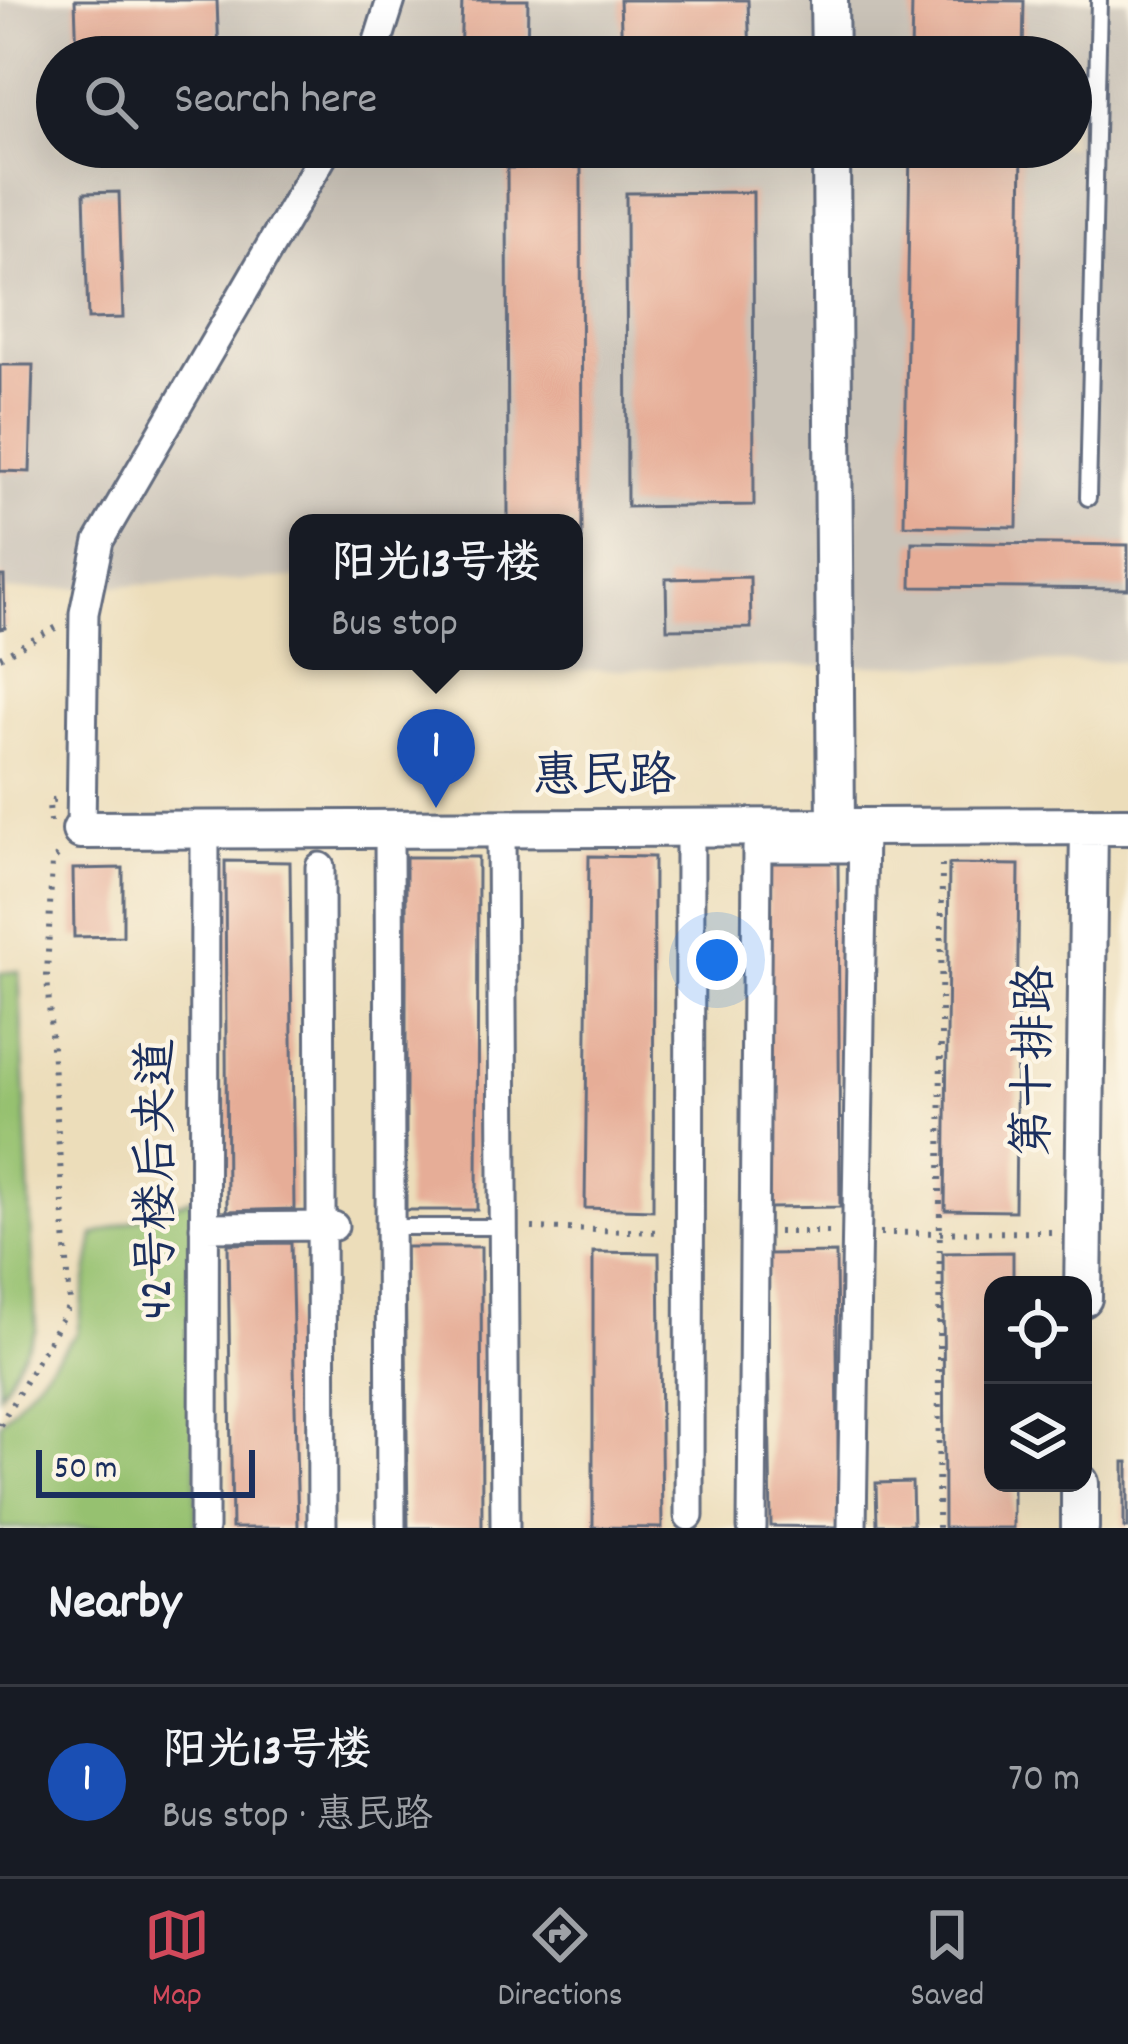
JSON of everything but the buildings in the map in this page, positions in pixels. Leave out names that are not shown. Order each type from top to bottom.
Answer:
[{"type":"street","points":[[380,36],[391,0]]},
{"type":"street","points":[[830,0],[830,36]]},
{"type":"street","points":[[81,830],[84,613],[99,541],[316,168]]},
{"type":"street","points":[[832,168],[854,834],[852,1528]]},
{"type":"street","name":"第十排路","points":[[1083,1276],[1089,826]]},
{"type":"street","name":"惠民路","points":[[81,830],[690,827],[854,834],[1128,826]]},
{"type":"street","points":[[689,1516],[690,827]]},
{"type":"street","points":[[501,828],[506,1528]]},
{"type":"street","name":"42号楼后夹道","points":[[204,1528],[206,829]]},
{"type":"street","points":[[389,829],[386,1227],[392,1528]]},
{"type":"street","points":[[752,1528],[757,848],[854,834]]},
{"type":"street","points":[[320,867],[330,1226],[322,1528]]},
{"type":"street","points":[[204,1228],[330,1226]]},
{"type":"street","points":[[1080,1492],[1080,1528]]},
{"type":"lane","points":[[1088,498],[1099,0]]},
{"type":"lane","points":[[386,1227],[504,1227]]},
{"type":"path","points":[[0,657],[84,613]]},
{"type":"path","points":[[0,1425],[70,1304],[47,976],[52,861],[81,830]]},
{"type":"path","points":[[938,1528],[942,854],[962,855]]},
{"type":"path","points":[[551,1229],[690,1233]]},
{"type":"path","points":[[754,1231],[1084,1232]]},
{"type":"shaded area","points":[[0,0],[1128,0],[1128,661],[472,672],[583,670],[583,514],[289,514],[289,578],[0,591]]},
{"type":"green space","points":[[19,971],[36,1330],[0,1394],[0,973]]},
{"type":"green space","points":[[196,1197],[196,1528],[0,1528],[0,1423],[77,1333],[94,1235]]},
{"type":"place","name":"阳光13号楼","points":[[436,808]]}]
